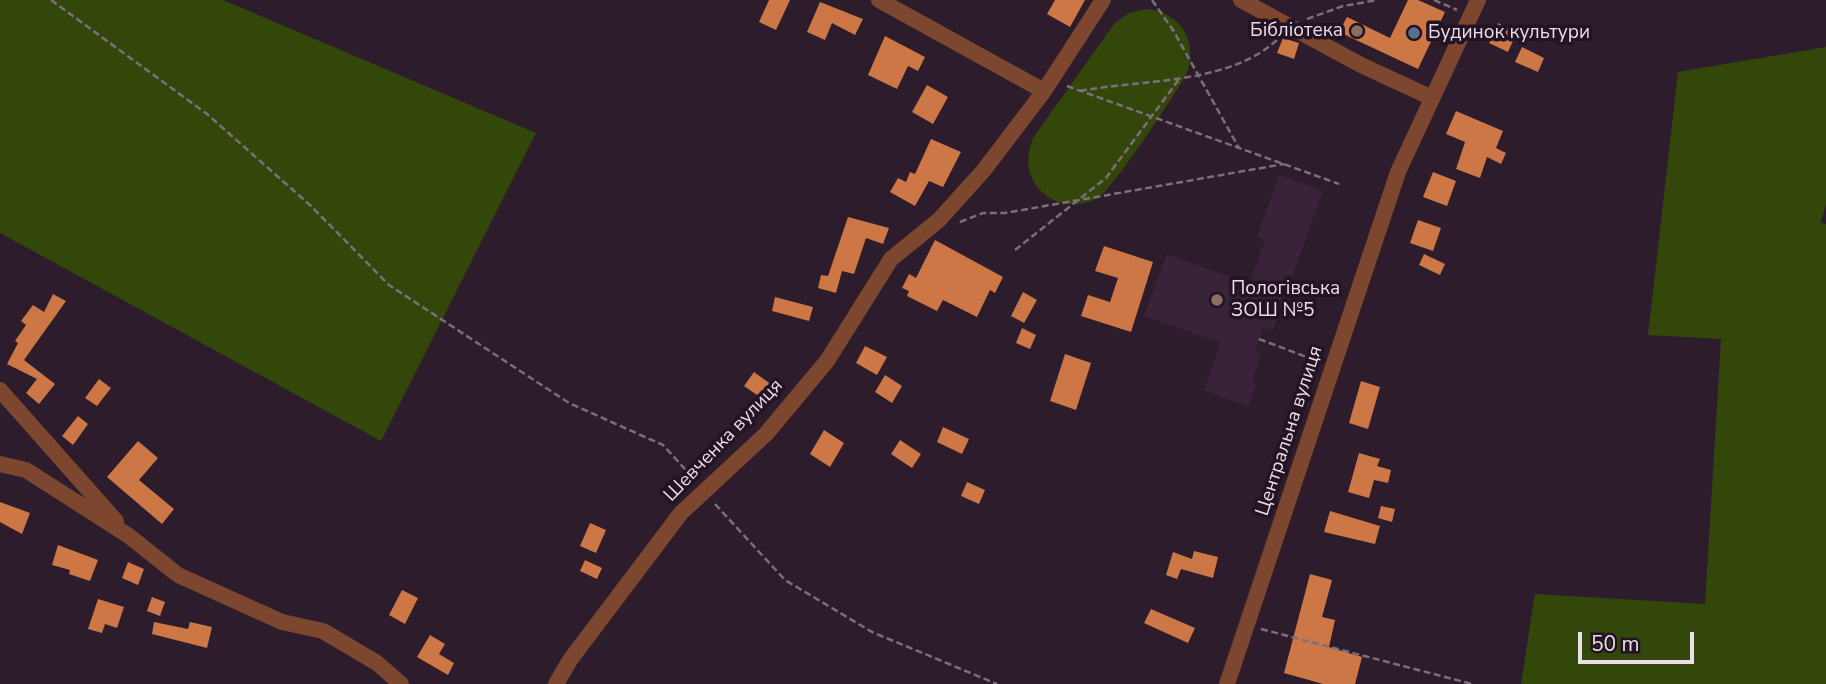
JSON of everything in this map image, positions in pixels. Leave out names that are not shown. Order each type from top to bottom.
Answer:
[{"type":"street","points":[[878,0],[1047,85]]},
{"type":"street","name":"Шевченка вулиця","points":[[556,684],[570,660],[681,513],[766,434],[827,361],[891,259],[948,210],[984,170],[1047,85],[1103,0]]},
{"type":"street","points":[[1241,0],[1432,99]]},
{"type":"street","name":"Центральна вулиця","points":[[1227,684],[1398,172],[1478,0]]},
{"type":"street","points":[[0,390],[129,536]]},
{"type":"street","points":[[0,464],[26,470],[129,536],[178,575],[282,622],[323,631],[377,663],[401,684]]},
{"type":"path","points":[[51,0],[207,114],[311,206],[389,285],[569,403],[663,445],[705,491],[730,524],[785,580],[872,632],[997,684]]},
{"type":"path","points":[[1152,0],[1239,148]]},
{"type":"path","points":[[1080,91],[1122,83],[1199,77],[1269,48],[1291,27],[1319,13],[1378,0]]},
{"type":"path","points":[[1434,0],[1470,16]]},
{"type":"path","points":[[1015,250],[1106,178],[1180,78]]},
{"type":"path","points":[[1047,85],[1080,91],[1339,184]]},
{"type":"path","points":[[954,225],[983,213],[1005,213],[1284,164]]},
{"type":"path","points":[[1259,340],[1312,359]]},
{"type":"path","points":[[1248,625],[1470,681],[1472,684]]},
{"type":"shaded area","name":"Пологівська ЗОШ №5","points":[[1279,175],[1323,191],[1273,330],[1264,328],[1255,352],[1261,355],[1252,381],[1257,383],[1248,407],[1204,390],[1221,343],[1144,316],[1167,254],[1249,284],[1265,240],[1257,237]]},
{"type":"green space","points":[[0,0],[223,0],[536,133],[381,441],[0,233]]},
{"type":"green space","points":[[1147,9],[1169,16],[1184,30],[1190,50],[1187,73],[1131,159],[1099,197],[1076,204],[1052,199],[1039,189],[1030,171],[1028,158],[1033,138],[1114,24],[1129,13]]},
{"type":"green space","points":[[1826,47],[1826,203],[1821,223],[1826,224],[1826,684],[1521,684],[1535,594],[1705,604],[1721,339],[1648,335],[1678,72]]},
{"type":"building","points":[[769,0],[790,0],[776,30],[759,22]]},
{"type":"building","points":[[1055,0],[1085,0],[1070,27],[1047,14]]},
{"type":"building","name":"Будинок культури","points":[[1408,0],[1418,0],[1445,12],[1418,69],[1339,32],[1347,17],[1390,38]]},
{"type":"building","points":[[820,2],[863,19],[855,35],[832,23],[825,40],[807,32]]},
{"type":"building","points":[[1498,23],[1517,32],[1508,52],[1489,43]]},
{"type":"building","points":[[885,36],[925,57],[918,71],[908,66],[897,89],[868,75]]},
{"type":"building","points":[[1283,38],[1299,43],[1294,59],[1277,53]]},
{"type":"building","points":[[1522,47],[1544,58],[1538,72],[1515,62]]},
{"type":"building","points":[[927,85],[948,97],[933,124],[912,112]]},
{"type":"building","points":[[1456,111],[1503,131],[1496,148],[1506,153],[1501,164],[1487,157],[1480,178],[1456,169],[1465,142],[1446,134]]},
{"type":"building","points":[[931,139],[961,152],[943,187],[929,181],[915,206],[890,192],[898,178],[906,182],[910,172],[915,174]]},
{"type":"building","points":[[1433,172],[1456,181],[1447,206],[1423,197]]},
{"type":"building","points":[[848,217],[889,228],[883,244],[866,238],[854,274],[842,271],[836,293],[818,288],[821,275],[828,276]]},
{"type":"building","points":[[1418,220],[1441,228],[1433,251],[1410,243]]},
{"type":"building","points":[[935,240],[1003,277],[995,293],[990,290],[977,317],[943,300],[937,311],[907,296],[909,291],[902,288],[909,274],[916,278]]},
{"type":"building","points":[[1104,246],[1153,262],[1131,332],[1081,316],[1088,295],[1110,302],[1118,278],[1095,271]]},
{"type":"building","points":[[1424,254],[1445,264],[1440,275],[1419,265]]},
{"type":"building","points":[[1023,292],[1037,300],[1024,323],[1011,316]]},
{"type":"building","points":[[53,294],[66,301],[24,360],[55,384],[39,404],[26,393],[37,379],[7,364],[18,343],[15,341],[26,325],[21,321],[33,305],[44,312]]},
{"type":"building","points":[[775,297],[813,307],[809,321],[772,311]]},
{"type":"building","points":[[1022,328],[1036,335],[1030,349],[1016,343]]},
{"type":"building","points":[[865,346],[887,357],[877,375],[856,363]]},
{"type":"building","points":[[1065,354],[1091,363],[1076,410],[1050,401]]},
{"type":"building","points":[[754,372],[779,390],[770,404],[744,386]]},
{"type":"building","points":[[885,375],[902,386],[892,403],[875,392]]},
{"type":"building","points":[[99,379],[111,388],[97,406],[85,398]]},
{"type":"building","points":[[1361,381],[1380,387],[1368,429],[1349,423]]},
{"type":"building","points":[[78,416],[88,424],[73,445],[62,436]]},
{"type":"building","points":[[943,427],[969,439],[962,454],[937,442]]},
{"type":"building","points":[[824,430],[844,443],[830,467],[810,454]]},
{"type":"building","points":[[900,440],[921,454],[912,468],[891,454]]},
{"type":"building","points":[[138,441],[158,458],[139,480],[174,509],[162,524],[107,477]]},
{"type":"building","points":[[1359,453],[1380,459],[1377,466],[1391,470],[1388,483],[1374,480],[1369,498],[1348,492]]},
{"type":"building","points":[[967,482],[985,490],[979,504],[961,496]]},
{"type":"building","points":[[0,502],[30,513],[22,534],[0,522]]},
{"type":"building","points":[[1381,506],[1395,509],[1392,522],[1378,518]]},
{"type":"building","points":[[1330,511],[1380,526],[1375,544],[1324,532]]},
{"type":"building","points":[[590,523],[606,530],[596,553],[580,546]]},
{"type":"building","points":[[58,545],[98,560],[90,581],[69,574],[70,570],[52,565]]},
{"type":"building","points":[[1194,551],[1218,557],[1213,578],[1181,569],[1177,579],[1166,575],[1173,552],[1192,559]]},
{"type":"building","points":[[585,560],[602,568],[597,579],[580,571]]},
{"type":"building","points":[[128,562],[144,569],[138,585],[122,578]]},
{"type":"building","points":[[1310,574],[1332,580],[1322,617],[1335,620],[1329,647],[1362,657],[1355,684],[1323,684],[1284,673]]},
{"type":"building","points":[[402,590],[418,598],[405,624],[389,615]]},
{"type":"building","points":[[152,597],[165,602],[160,616],[147,611]]},
{"type":"building","points":[[98,599],[124,607],[117,628],[105,624],[102,633],[88,629]]},
{"type":"building","points":[[1151,609],[1195,628],[1188,643],[1144,623]]},
{"type":"building","points":[[154,622],[188,629],[190,622],[212,627],[207,648],[152,634]]},
{"type":"building","points":[[430,635],[445,644],[439,654],[454,663],[448,675],[417,657]]},
{"type":"place","name":"Бібліотека","points":[[1357,31]]},
{"type":"place","name":"Будинок культури","points":[[1414,33]]},
{"type":"place","name":"Пологівська ЗОШ №5","points":[[1217,300]]}]
